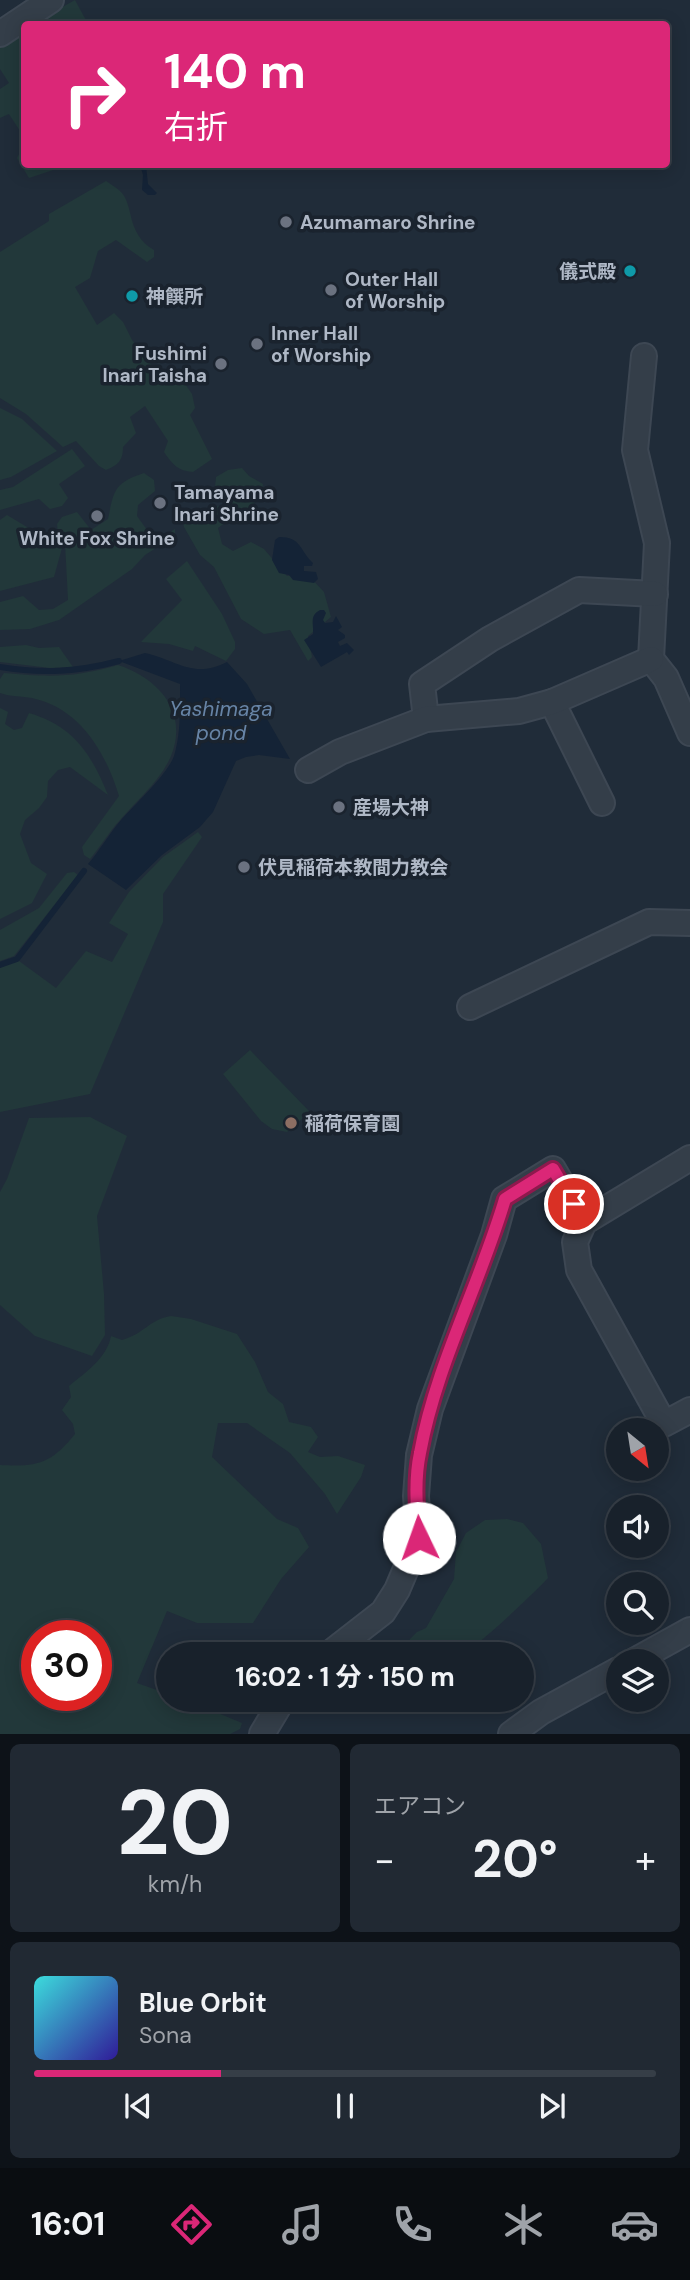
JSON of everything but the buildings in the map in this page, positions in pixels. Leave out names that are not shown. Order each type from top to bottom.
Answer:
[{"type":"street","points":[[0,34],[51,0]]},
{"type":"street","points":[[643,356],[635,450],[657,542],[651,659],[666,678],[690,733]]},
{"type":"street","points":[[426,719],[422,684],[490,639],[556,602],[579,590],[655,594]]},
{"type":"street","points":[[308,771],[340,752],[426,719],[519,711],[552,702],[651,659]]},
{"type":"street","points":[[552,702],[602,803]]},
{"type":"street","points":[[470,1007],[649,922],[690,923]]},
{"type":"street","points":[[690,1158],[584,1222],[575,1242],[579,1270],[664,1424],[690,1410]]},
{"type":"street","points":[[344,1642],[383,1612],[397,1590],[419,1538],[416,1496],[419,1455],[430,1409],[505,1199],[553,1169],[584,1222]]},
{"type":"street","points":[[656,1649],[690,1630]]},
{"type":"street","points":[[511,1734],[541,1712],[606,1677]]},
{"type":"street","points":[[262,1734],[275,1712]]},
{"type":"green space","points":[[75,0],[86,21],[37,21]]},
{"type":"green space","points":[[21,31],[20,131],[9,114],[0,118],[0,89],[9,83],[0,69],[0,44]]},
{"type":"green space","points":[[23,168],[54,168],[53,170],[29,178]]},
{"type":"green space","points":[[106,181],[125,197],[134,228],[154,250],[154,257],[147,262],[116,240],[98,251],[90,278],[75,287],[97,325],[114,313],[161,377],[176,371],[192,394],[195,408],[190,415],[212,459],[193,472],[179,468],[164,452],[168,441],[145,406],[130,417],[136,433],[123,447],[119,462],[106,470],[76,441],[63,447],[26,414],[0,398],[0,252],[49,221],[49,214]]},
{"type":"green space","points":[[0,408],[22,419],[57,451],[11,477],[0,480]]},
{"type":"green space","points":[[72,449],[85,466],[59,484],[68,498],[62,506],[50,509],[39,499],[0,510],[0,490],[13,487]]},
{"type":"green space","points":[[242,468],[249,476],[263,484],[261,492],[252,505],[218,528],[222,544],[233,551],[251,542],[264,549],[287,576],[309,576],[324,592],[331,617],[308,636],[312,657],[308,661],[290,630],[264,634],[241,619],[214,567],[200,555],[184,527],[182,518],[193,511],[228,504],[227,495],[215,488],[216,477],[228,470]]},
{"type":"green space","points":[[144,473],[154,480],[155,491],[138,505],[137,516],[150,534],[160,538],[175,529],[175,536],[145,555],[132,569],[59,620],[30,629],[0,630],[0,602],[23,596],[39,610],[53,609],[68,600],[65,543],[58,533],[57,524],[62,517],[77,512],[91,530],[108,519],[114,494],[121,484]]},
{"type":"green space","points":[[7,515],[62,548],[54,577],[0,591],[0,520]]},
{"type":"green space","points":[[187,561],[222,614],[235,642],[235,649],[226,661],[195,646],[193,651],[169,644],[141,642],[182,600],[166,579]]},
{"type":"green space","points":[[26,645],[39,648],[59,647],[73,667],[50,668],[0,662],[0,647]]},
{"type":"green space","points":[[118,665],[146,679],[166,699],[173,711],[176,740],[167,765],[90,859],[84,855],[82,847],[119,796],[107,764],[89,735],[64,711],[32,698],[0,693],[0,679],[4,673],[61,675]]},
{"type":"green space","points":[[0,708],[8,712],[5,724],[14,730],[22,728],[29,713],[58,725],[79,743],[87,754],[108,795],[70,767],[58,770],[48,781],[47,797],[25,820],[20,834],[31,863],[47,874],[32,903],[0,919]]},
{"type":"green space","points":[[198,832],[202,837],[163,894],[163,922],[90,1094],[0,1112],[0,967],[19,961],[56,988],[86,951],[112,962],[128,934],[109,923],[129,892],[163,857]]},
{"type":"green space","points":[[74,872],[78,875],[14,956],[0,961],[0,930],[39,908],[67,873]]},
{"type":"green space","points":[[250,1050],[310,1112],[287,1132],[272,1129],[261,1121],[223,1074]]},
{"type":"green space","points":[[90,1117],[127,1136],[97,1216],[105,1335],[92,1356],[35,1336],[0,1305],[0,1192],[29,1118]]},
{"type":"green space","points":[[171,1316],[191,1319],[237,1334],[255,1362],[268,1392],[283,1404],[289,1422],[311,1427],[318,1437],[308,1452],[320,1457],[338,1456],[365,1465],[361,1477],[337,1514],[325,1494],[290,1453],[247,1423],[218,1423],[212,1457],[277,1519],[298,1528],[309,1547],[281,1579],[253,1623],[197,1623],[167,1611],[137,1683],[156,1690],[156,1712],[215,1712],[242,1723],[240,1729],[230,1734],[0,1734],[0,1465],[34,1464],[58,1452],[75,1434],[73,1424],[62,1410],[71,1397],[69,1386],[100,1358],[111,1336],[122,1340]]},
{"type":"green space","points":[[507,1519],[523,1523],[541,1544],[548,1578],[479,1642],[409,1642],[417,1632],[426,1628],[454,1579],[456,1552],[466,1533],[485,1520]]},
{"type":"water","points":[[141,168],[146,168],[148,184],[157,193],[155,195],[148,195],[142,190]]},
{"type":"water","points":[[279,537],[296,542],[313,563],[312,566],[304,566],[304,571],[316,572],[318,579],[314,583],[293,580],[289,575],[279,573],[272,560],[275,540]]},
{"type":"water","points":[[320,610],[326,613],[323,620],[325,623],[333,622],[336,616],[342,627],[338,630],[345,635],[345,638],[338,642],[340,646],[347,643],[354,650],[349,655],[347,652],[321,667],[304,640],[313,634],[313,617]]},
{"type":"water","name":"Yashimaga pond","points":[[145,653],[195,669],[215,667],[227,662],[247,684],[290,759],[259,755],[236,761],[213,812],[200,827],[162,855],[126,890],[88,864],[121,820],[165,772],[174,756],[179,730],[180,684],[119,661]]},
{"type":"waterway","points":[[0,667],[60,671],[119,661]]},
{"type":"waterway","points":[[0,965],[17,959],[84,871]]},
{"type":"place","name":"Azumamaro Shrine","points":[[286,222]]},
{"type":"place","name":"儀式殿","points":[[630,271]]},
{"type":"place","name":"Outer Hall of Worship","points":[[331,290]]},
{"type":"place","name":"神饌所","points":[[132,296]]},
{"type":"place","name":"Inner Hall of Worship","points":[[257,344]]},
{"type":"place","name":"Fushimi Inari Taisha","points":[[221,364]]},
{"type":"place","name":"Tamayama Inari Shrine","points":[[160,503]]},
{"type":"place","name":"White Fox Shrine","points":[[97,516]]},
{"type":"place","name":"産場大神","points":[[339,807]]},
{"type":"place","name":"伏見稲荷本教間力教会","points":[[244,867]]},
{"type":"place","name":"稲荷保育園","points":[[291,1123]]},
{"type":"route","points":[[419,1538],[416,1496],[419,1455],[430,1409],[505,1199],[553,1169],[574,1204]]}]
